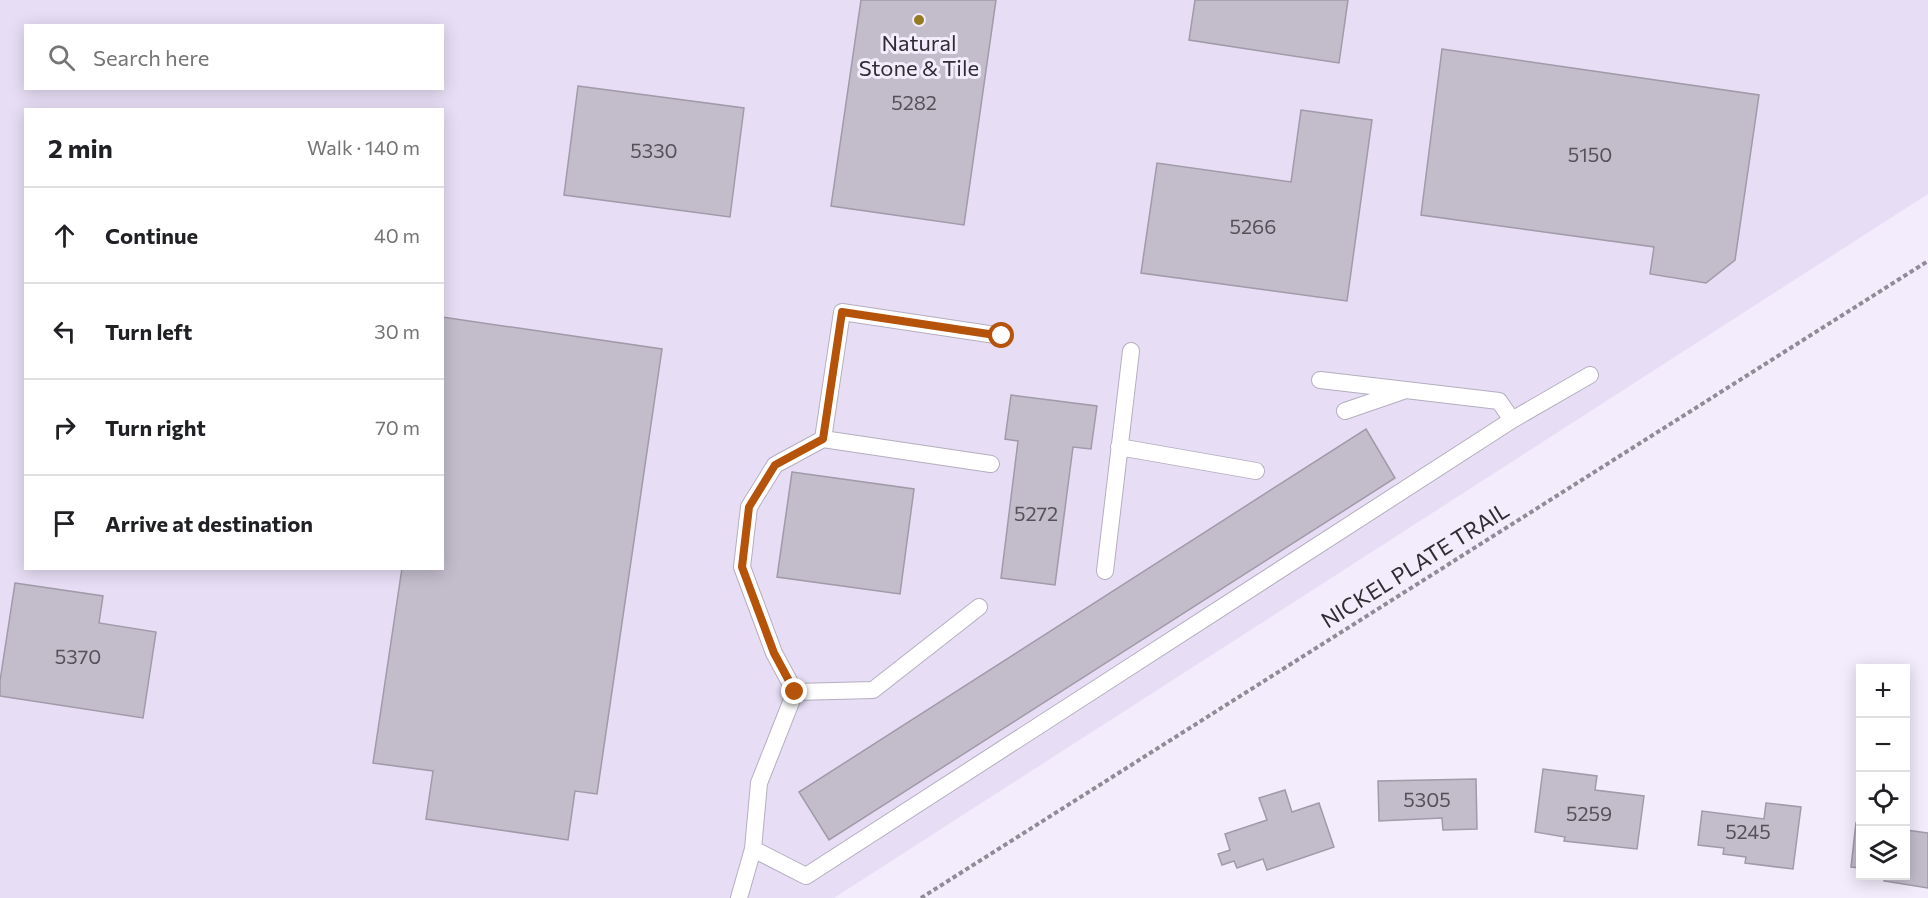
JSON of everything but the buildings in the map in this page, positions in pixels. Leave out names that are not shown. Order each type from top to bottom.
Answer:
[{"type":"lane","points":[[823,439],[842,312],[1002,336]]},
{"type":"lane","points":[[1105,571],[1131,351]]},
{"type":"lane","points":[[753,849],[806,876],[1512,420],[1590,375]]},
{"type":"lane","points":[[1320,380],[1499,402],[1512,420]]},
{"type":"lane","points":[[1345,411],[1406,390]]},
{"type":"lane","points":[[739,898],[753,849],[759,783],[795,692],[774,653],[742,567],[749,507],[775,465],[823,439],[992,464]]},
{"type":"lane","points":[[1119,447],[1256,471]]},
{"type":"lane","points":[[795,692],[873,690],[979,607]]},
{"type":"path","name":"NICKEL PLATE TRAIL","points":[[921,898],[1928,261]]},
{"type":"shaded area","points":[[0,0],[1928,0],[1928,194],[834,898],[0,898]]},
{"type":"place","name":"Natural Stone & Tile","points":[[919,20]]},
{"type":"route","points":[[795,692],[774,653],[742,567],[749,507],[775,465],[823,439],[842,312],[1002,336]]}]
